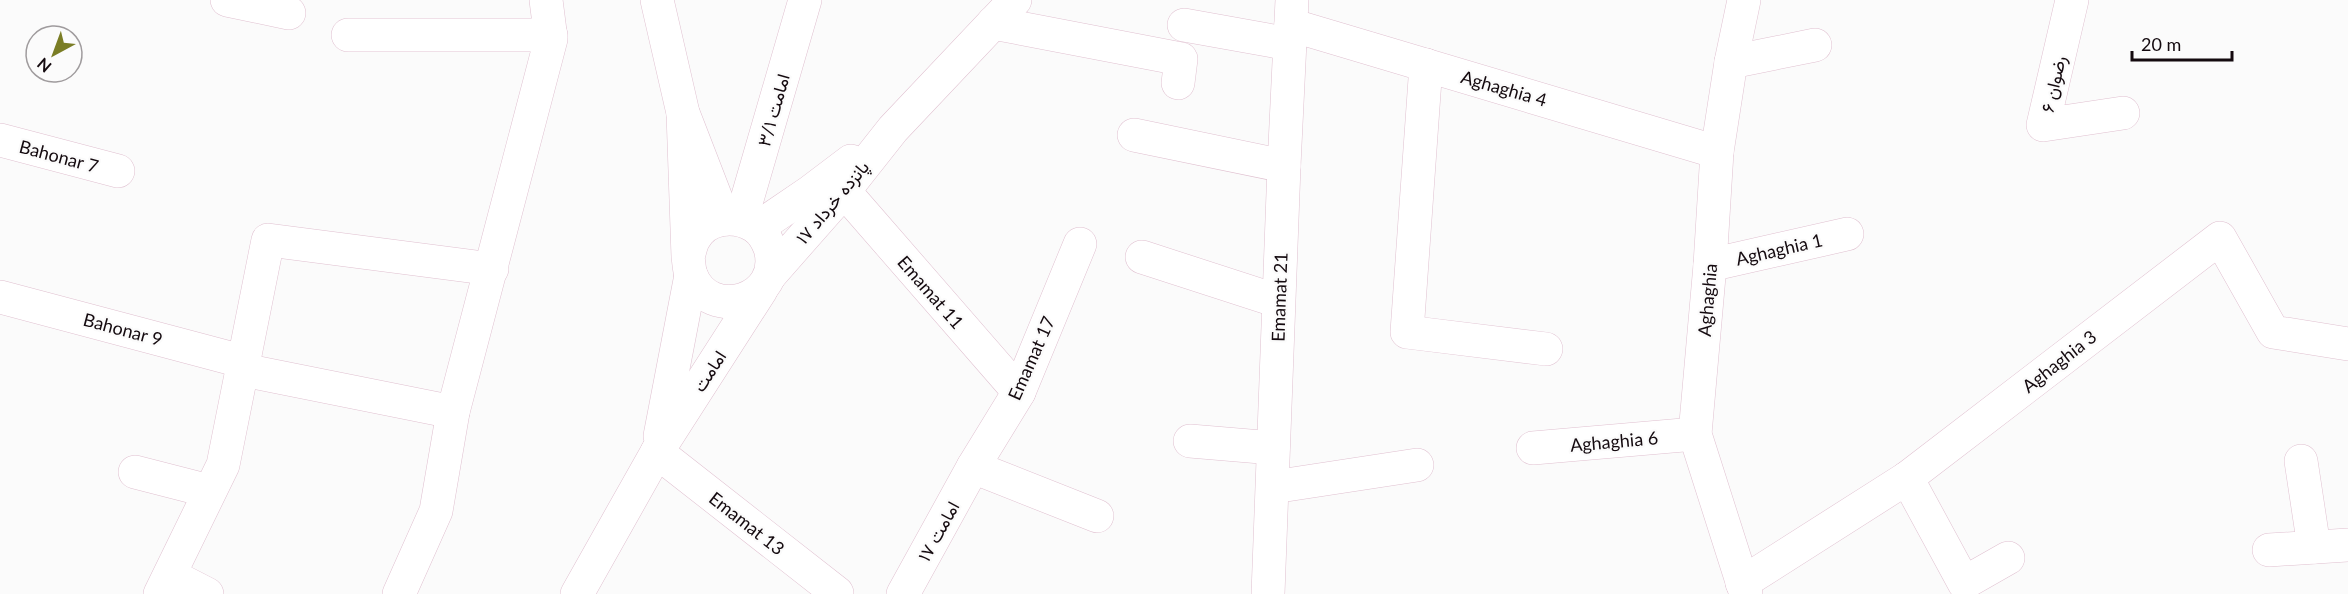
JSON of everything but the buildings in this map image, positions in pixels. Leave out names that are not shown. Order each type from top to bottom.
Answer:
[{"type":"street","points":[[227,0],[289,13]]},
{"type":"street","points":[[399,594],[436,511],[453,412],[551,35],[546,0]]},
{"type":"street","name":"امامت","points":[[657,0],[683,113],[689,266],[657,452]]},
{"type":"street","name":"امامت ۳/۱","points":[[741,222],[805,0]]},
{"type":"street","name":"Aghaghia","points":[[1744,0],[1731,62],[1717,152],[1710,265],[1695,434],[1744,588]]},
{"type":"street","name":"رضوان ۶","points":[[2072,0],[2043,125],[2123,113]]},
{"type":"street","points":[[1004,11],[1181,59],[1178,83]]},
{"type":"street","name":"پانزده خرداد ۱۷","points":[[765,282],[844,191],[893,129],[1004,11]]},
{"type":"street","name":"Aghaghia 4","points":[[1184,25],[1291,23],[1717,152]]},
{"type":"street","name":"Emamat 21","points":[[1268,594],[1278,301],[1291,23]]},
{"type":"street","points":[[348,35],[551,35]]},
{"type":"street","points":[[1731,62],[1815,45]]},
{"type":"street","points":[[1426,65],[1407,332],[1546,349]]},
{"type":"street","name":"امامت","points":[[683,113],[741,222]]},
{"type":"street","name":"پانزده خرداد ۱۷","points":[[741,222],[810,192],[893,129]]},
{"type":"street","points":[[1134,135],[1284,166]]},
{"type":"street","name":"Bahonar 7","points":[[0,140],[118,171]]},
{"type":"street","name":"Emamat 11","points":[[844,191],[1019,392]]},
{"type":"street","points":[[741,222],[768,241],[772,258],[765,282],[743,301],[722,302],[703,293],[689,266],[694,239],[706,225],[741,222]]},
{"type":"street","name":"Aghaghia 1","points":[[1710,265],[1847,234]]},
{"type":"street","name":"Aghaghia 3","points":[[1744,588],[1907,478],[2220,238],[2273,332],[2348,344]]},
{"type":"street","points":[[207,594],[165,584],[223,465],[268,240],[492,269]]},
{"type":"street","name":"Emamat 17","points":[[973,468],[1019,392],[1080,244]]},
{"type":"street","points":[[1142,257],[1278,301]]},
{"type":"street","name":"امامت","points":[[577,594],[657,452],[765,282]]},
{"type":"street","name":"Bahonar 9","points":[[0,297],[244,365],[453,412]]},
{"type":"street","name":"Aghaghia 6","points":[[1533,448],[1695,434]]},
{"type":"street","points":[[1190,441],[1273,448]]},
{"type":"street","name":"Emamat 13","points":[[657,452],[837,594]]},
{"type":"street","points":[[2301,461],[2314,548]]},
{"type":"street","points":[[1273,487],[1417,465]]},
{"type":"street","points":[[973,468],[1097,516]]},
{"type":"street","name":"امامت ۱۷","points":[[903,594],[973,468]]},
{"type":"street","points":[[135,472],[209,491]]},
{"type":"street","points":[[1907,478],[1964,583],[2008,558]]},
{"type":"street","points":[[2269,550],[2348,545]]}]
